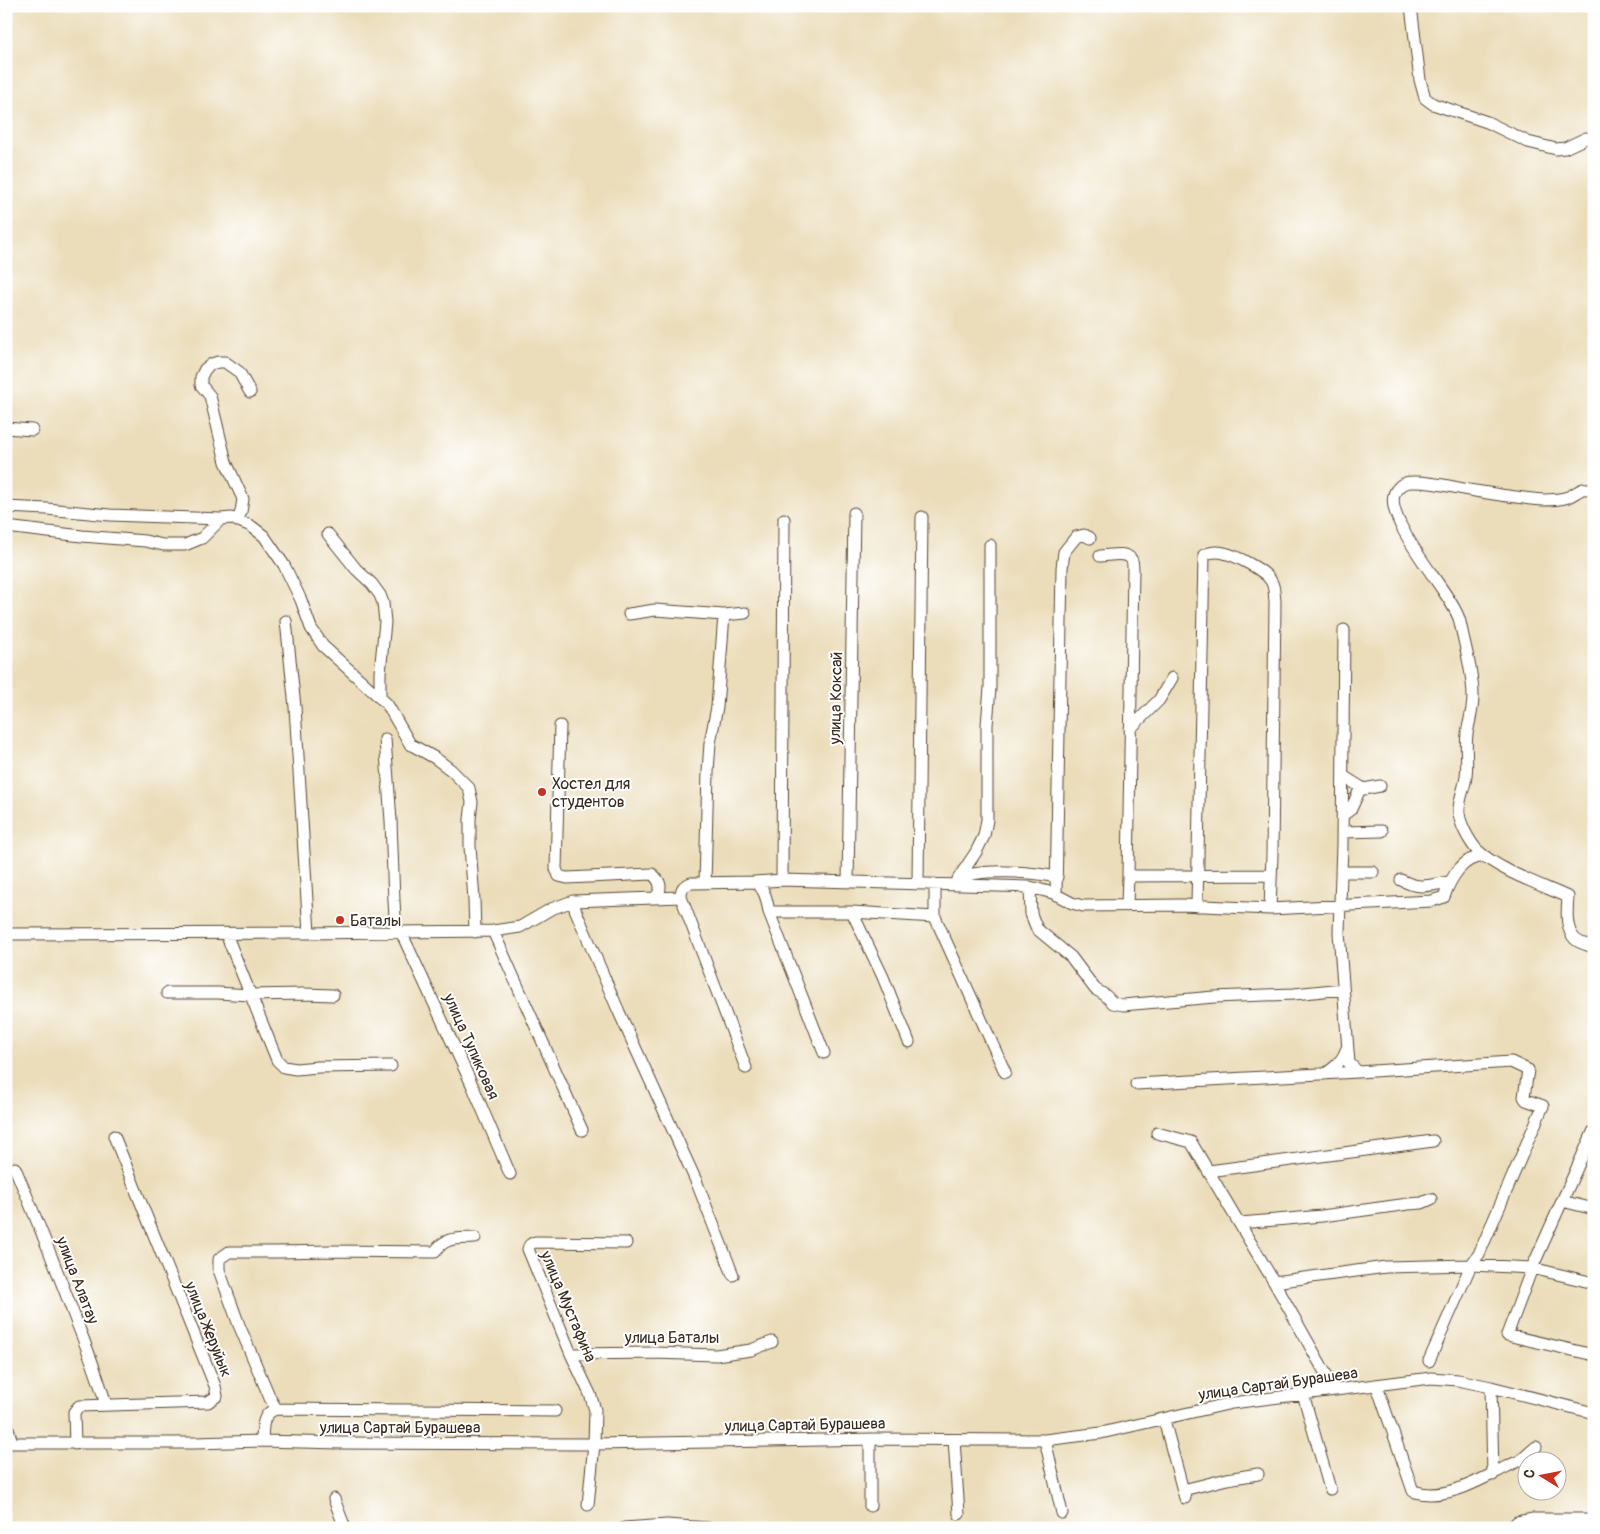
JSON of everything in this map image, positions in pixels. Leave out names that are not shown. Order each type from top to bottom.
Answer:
[{"type":"street","points":[[1410,6],[1420,80],[1425,98],[1433,104],[1487,122],[1528,142],[1556,149],[1565,148],[1586,138],[1594,140]]},
{"type":"street","points":[[238,521],[243,500],[226,462],[210,396],[201,385],[201,377],[205,369],[212,364],[225,362],[239,372],[250,392]]},
{"type":"street","points":[[6,428],[32,430]]},
{"type":"street","points":[[1591,489],[1579,490],[1570,496],[1555,500],[1543,500],[1440,484],[1412,482],[1397,488],[1394,494],[1393,506],[1397,517],[1430,572],[1459,614],[1473,684],[1471,722],[1467,734],[1467,775],[1459,815],[1476,849],[1486,857],[1509,871],[1568,896],[1569,930],[1575,939],[1582,944],[1594,947]]},
{"type":"street","points":[[6,507],[110,515],[231,518],[252,526],[264,536],[279,558],[301,600],[311,628],[324,646],[387,704],[410,744],[435,758],[451,770],[469,788],[472,802],[470,846],[475,932]]},
{"type":"street","name":"улица Коксай","points":[[848,882],[854,513]]},
{"type":"street","points":[[918,884],[922,518]]},
{"type":"street","points":[[6,527],[145,541],[163,545],[185,544],[202,538],[221,519]]},
{"type":"street","points":[[782,880],[784,519]]},
{"type":"street","points":[[328,534],[356,569],[372,584],[383,603],[385,622],[380,673],[380,698]]},
{"type":"street","points":[[1056,895],[1062,568],[1064,552],[1076,537],[1084,535],[1090,538]]},
{"type":"street","points":[[955,882],[976,852],[984,836],[987,820],[987,725],[990,688],[990,545]]},
{"type":"street","points":[[1197,906],[1204,555],[1222,552],[1233,556],[1264,574],[1271,579],[1274,587],[1270,909]]},
{"type":"street","points":[[1100,556],[1128,556],[1132,559],[1134,568],[1127,906]]},
{"type":"street","points":[[629,614],[655,610],[724,615],[744,613]]},
{"type":"street","points":[[705,883],[710,743],[717,707],[724,615]]},
{"type":"street","points":[[286,621],[295,707],[309,933]]},
{"type":"street","points":[[1344,630],[1343,815],[1338,932],[1349,1063],[1358,1072]]},
{"type":"street","points":[[1130,729],[1155,704],[1172,678]]},
{"type":"street","points":[[1130,703],[1155,704]]},
{"type":"street","points":[[560,726],[556,869],[559,876],[566,878],[652,874],[658,879],[660,885],[655,898]]},
{"type":"street","points":[[385,739],[394,901],[399,932]]},
{"type":"street","points":[[1343,776],[1364,789],[1380,786]]},
{"type":"street","points":[[1343,815],[1351,809],[1361,787]]},
{"type":"street","points":[[1342,832],[1382,831]]},
{"type":"street","points":[[746,1068],[681,897],[683,886],[692,883],[782,880],[918,884],[955,882],[1030,887],[1082,906],[1182,904],[1270,909],[1447,900],[1449,882],[1459,870],[1473,858],[1478,856],[1486,857]]},
{"type":"street","points":[[955,882],[969,874],[1011,872],[1057,877]]},
{"type":"street","points":[[1341,872],[1373,872]]},
{"type":"street","points":[[1128,876],[1271,875]]},
{"type":"street","points":[[1401,880],[1419,887],[1449,882]]},
{"type":"street","points":[[755,882],[760,886],[765,895],[769,912],[824,1053]]},
{"type":"street","points":[[935,884],[935,917],[1004,1072]]},
{"type":"street","points":[[1030,887],[1031,914],[1037,929],[1071,957],[1095,989],[1113,1003],[1123,1005],[1343,989]]},
{"type":"street","points":[[6,934],[494,931],[520,927],[544,912],[573,901],[681,897]]},
{"type":"street","points":[[573,901],[620,1012],[698,1183],[733,1276]]},
{"type":"street","points":[[769,912],[852,912],[935,917]]},
{"type":"street","points":[[852,912],[883,977],[909,1042]]},
{"type":"street","points":[[494,931],[582,1130]]},
{"type":"street","name":"улица Тупиковая","points":[[399,932],[473,1086],[510,1174]]},
{"type":"street","points":[[226,934],[277,1060],[284,1067],[296,1069],[391,1066]]},
{"type":"street","points":[[167,993],[333,996]]},
{"type":"street","points":[[1325,1074],[1340,1062],[1347,1048]]},
{"type":"street","points":[[1136,1084],[1511,1062],[1528,1070],[1524,1097],[1526,1100],[1543,1106],[1429,1361]]},
{"type":"street","points":[[1594,1130],[1532,1268],[1507,1335],[1594,1355]]},
{"type":"street","points":[[1157,1133],[1191,1142],[1240,1223],[1334,1390]]},
{"type":"street","name":"улица Жеруйык","points":[[75,1444],[74,1412],[79,1406],[208,1402],[217,1396],[215,1386],[114,1136]]},
{"type":"street","points":[[1209,1171],[1433,1141]]},
{"type":"street","name":"улица Алатау","points":[[15,1168],[80,1329],[106,1405]]},
{"type":"street","points":[[1240,1223],[1322,1216],[1422,1203],[1431,1199]]},
{"type":"street","points":[[1562,1201],[1594,1209]]},
{"type":"street","points":[[276,1409],[239,1325],[219,1270],[219,1259],[229,1252],[236,1251],[435,1252],[441,1243],[450,1239],[475,1238]]},
{"type":"street","name":"улица Мустафина","points":[[588,1505],[594,1444],[595,1410],[590,1394],[570,1354],[528,1247],[534,1242],[626,1243]]},
{"type":"street","points":[[1274,1282],[1386,1267],[1471,1265],[1532,1268],[1594,1284]]},
{"type":"street","name":"улица Баталы","points":[[570,1354],[716,1354],[751,1350],[772,1342]]},
{"type":"street","name":"улица Сартай Бурашева","points":[[9,1443],[75,1444],[262,1441],[594,1444],[870,1439],[1045,1440],[1101,1433],[1232,1403],[1431,1378],[1458,1380],[1491,1387],[1594,1413]]},
{"type":"street","points":[[1377,1386],[1413,1491],[1418,1493],[1456,1490],[1521,1460],[1536,1447]]},
{"type":"street","points":[[1491,1387],[1493,1474]]},
{"type":"street","points":[[1303,1394],[1330,1489]]},
{"type":"street","points":[[262,1441],[265,1416],[270,1411],[276,1409],[555,1411]]},
{"type":"street","points":[[1164,1420],[1184,1494],[1227,1479],[1258,1474]]},
{"type":"street","points":[[6,1421],[9,1443]]},
{"type":"street","points":[[870,1439],[870,1506]]},
{"type":"street","points":[[954,1440],[959,1514]]},
{"type":"street","points":[[1045,1440],[1062,1512]]},
{"type":"street","points":[[334,1499],[345,1528]]},
{"type":"street","points":[[1511,1528],[1517,1522],[1533,1519],[1594,1519]]},
{"type":"street","points":[[624,1528],[667,1525],[708,1528]]},
{"type":"place","name":"Хостел для студентов","points":[[542,792]]},
{"type":"place","name":"Баталы","points":[[340,920]]}]
